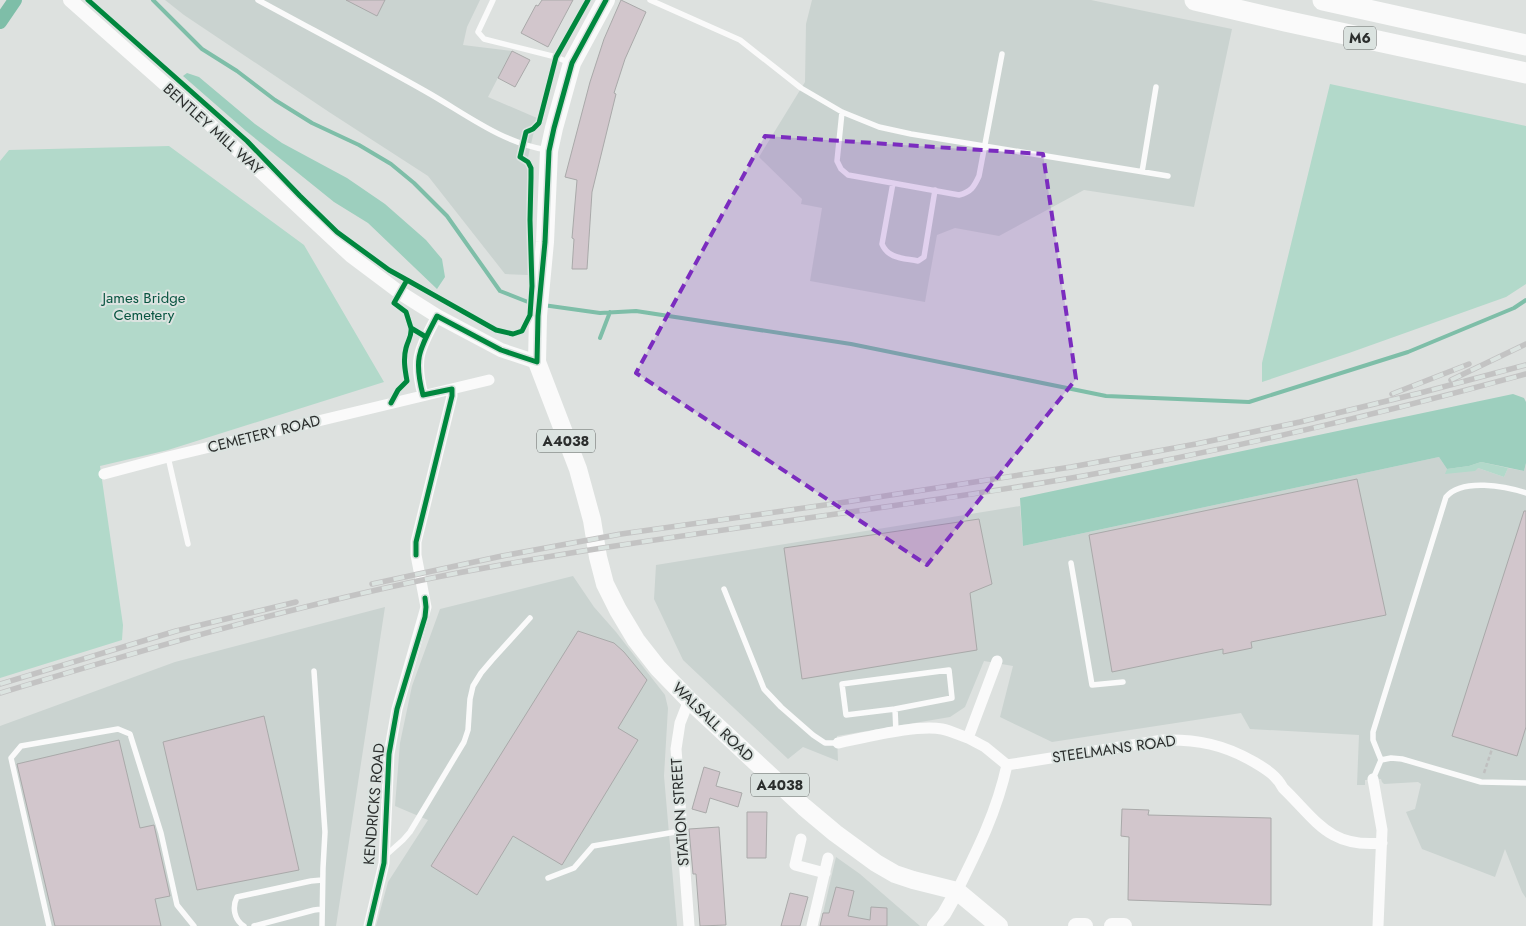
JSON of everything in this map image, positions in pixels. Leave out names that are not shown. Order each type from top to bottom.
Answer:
[{"type":"highway","name":"M6","points":[[1195,0],[1294,24],[1526,73]]},
{"type":"highway","name":"M6","points":[[1323,0],[1526,45]]},
{"type":"main road","name":"A4038","points":[[537,362],[538,316],[545,242],[549,151],[572,64],[606,0]]},
{"type":"main road","name":"WALSALL ROAD","points":[[537,362],[578,469],[592,520],[598,557],[606,584],[618,610],[636,640],[658,668],[689,700],[804,807],[856,850],[894,874],[957,891],[999,926]]},
{"type":"main road","points":[[1076,926],[1086,926]]},
{"type":"main road","points":[[1112,926],[1124,926]]},
{"type":"street","name":"BENTLEY MILL WAY","points":[[70,0],[201,116],[351,256],[399,292],[437,316],[501,350],[537,362]]},
{"type":"street","points":[[423,395],[418,364],[419,352],[437,316]]},
{"type":"street","name":"CEMETERY ROAD","points":[[104,474],[489,380]]},
{"type":"street","name":"KENDRICKS ROAD","points":[[369,926],[384,858],[389,754],[398,709],[425,617],[425,598],[416,555],[416,542],[452,396],[452,389]]},
{"type":"street","points":[[968,738],[997,661]]},
{"type":"street","name":"STATION STREET","points":[[689,700],[680,723],[676,749],[689,926]]},
{"type":"street","points":[[838,743],[896,732],[931,728],[941,729],[968,738],[985,747],[1007,765],[1001,791],[990,822],[957,891],[944,914],[934,926]]},
{"type":"street","name":"STEELMANS ROAD","points":[[1007,765],[1142,742],[1196,741],[1223,747],[1256,763],[1278,780],[1283,788],[1326,832],[1336,838],[1364,845],[1382,843]]},
{"type":"street","points":[[1373,779],[1380,818],[1382,843],[1378,926]]},
{"type":"street","points":[[802,839],[795,865],[825,873]]},
{"type":"street","points":[[812,926],[828,858]]},
{"type":"lane","points":[[258,0],[424,90],[497,134],[522,145],[549,151]]},
{"type":"lane","points":[[492,0],[478,32],[484,39],[556,57],[572,64]]},
{"type":"lane","points":[[650,0],[740,40],[801,88],[842,112],[879,126],[903,132],[1168,176]]},
{"type":"lane","points":[[842,112],[837,161],[841,169],[848,174],[959,194],[967,193],[973,188],[979,176],[1002,54]]},
{"type":"lane","points":[[1142,172],[1156,87]]},
{"type":"lane","points":[[893,183],[882,244],[885,251],[890,255],[918,261],[924,257],[935,190]]},
{"type":"lane","points":[[168,457],[188,544]]},
{"type":"lane","points":[[1373,779],[1381,760],[1373,740],[1373,732],[1446,497],[1456,489],[1476,486],[1501,486],[1526,493]]},
{"type":"lane","points":[[1071,563],[1092,685],[1123,682]]},
{"type":"lane","points":[[724,589],[764,689],[813,735],[825,743],[838,743]]},
{"type":"lane","points":[[384,858],[410,832],[464,742],[468,730],[470,699],[481,673],[530,618]]},
{"type":"lane","points":[[949,670],[952,698],[895,710],[846,715],[842,684],[949,670]]},
{"type":"lane","points":[[314,671],[325,832],[322,926]]},
{"type":"lane","points":[[895,710],[896,732]]},
{"type":"lane","points":[[49,926],[11,758],[21,746],[118,729],[130,734],[159,827],[177,905],[194,926]]},
{"type":"lane","points":[[1381,760],[1391,758],[1402,759],[1481,782],[1526,783]]},
{"type":"lane","points":[[548,878],[574,868],[593,846],[681,831]]},
{"type":"lane","points":[[244,926],[236,919],[234,905],[237,897],[322,880]]},
{"type":"lane","points":[[254,926],[322,909]]},
{"type":"path","points":[[1481,782],[1492,748]]},
{"type":"highlighted area","points":[[765,136],[1043,154],[1076,379],[927,565],[636,373]]},
{"type":"shaded area","points":[[165,0],[480,0],[467,27],[463,45],[512,51],[488,97],[537,118],[526,166],[529,172],[527,217],[528,275],[505,274],[428,176],[184,15]]},
{"type":"shaded area","points":[[812,0],[1091,0],[1232,29],[1194,207],[1084,190],[999,236],[955,228],[937,235],[925,302],[810,281],[822,208],[801,204],[802,199],[759,157],[805,82],[806,24]]},
{"type":"shaded area","points":[[1439,457],[1447,469],[1478,468],[1504,477],[1508,468],[1524,471],[1526,463],[1526,898],[1505,849],[1495,877],[1422,849],[1406,812],[1415,809],[1421,784],[1418,782],[1384,784],[1381,779],[1365,780],[1365,785],[1357,785],[1359,735],[1250,729],[1241,713],[1052,742],[1000,717],[1013,666],[984,661],[965,707],[950,717],[837,736],[838,761],[803,747],[788,759],[683,660],[654,599],[656,565],[1020,506],[1023,546]]},
{"type":"shaded area","points":[[573,576],[594,607],[665,695],[668,708],[664,776],[677,926],[376,926],[388,882],[428,820],[395,806],[400,743],[412,686],[440,609]]},
{"type":"shaded area","points":[[385,607],[336,926],[0,926],[0,726],[175,662]]},
{"type":"shaded area","points":[[836,857],[860,874],[920,926],[820,926]]},
{"type":"green space","points":[[187,73],[199,77],[255,124],[282,143],[347,178],[385,204],[426,240],[442,259],[445,277],[437,289],[368,223],[334,202],[246,131],[183,76]]},
{"type":"green space","points":[[1330,84],[1526,126],[1526,284],[1506,297],[1262,382],[1262,363]]},
{"type":"green space","name":"James Bridge Cemetery","points":[[169,146],[304,245],[384,382],[168,450],[100,466],[123,625],[122,640],[0,678],[0,161],[9,150]]},
{"type":"green space","points":[[1513,394],[1524,398],[1526,402],[1526,463],[1524,471],[1481,462],[1447,469],[1439,457],[1023,546],[1020,498]]},
{"type":"green space","points":[[1481,462],[1508,468],[1504,477],[1478,468],[1475,471],[1445,474],[1447,469]]},
{"type":"building","points":[[346,0],[385,0],[377,16]]},
{"type":"building","points":[[542,0],[573,0],[548,47],[521,33],[536,5],[538,6]]},
{"type":"building","points":[[621,0],[646,12],[625,59],[614,93],[616,94],[592,192],[587,269],[572,269],[574,239],[572,238],[577,180],[565,177],[590,82],[604,39]]},
{"type":"building","points":[[512,51],[530,60],[515,87],[498,78]]},
{"type":"building","points":[[1357,479],[1386,615],[1251,642],[1252,648],[1223,654],[1223,649],[1112,672],[1089,535]]},
{"type":"building","points":[[1524,511],[1526,511],[1526,727],[1517,756],[1452,736]]},
{"type":"building","points":[[979,519],[992,584],[970,593],[977,650],[802,679],[784,548]]},
{"type":"building","points":[[578,631],[614,643],[647,680],[618,728],[638,740],[562,865],[513,836],[477,895],[431,866]]},
{"type":"building","points":[[264,716],[299,870],[197,890],[163,742]]},
{"type":"building","points":[[119,740],[140,828],[154,825],[170,896],[155,899],[161,926],[55,926],[17,764]]},
{"type":"building","points":[[704,767],[720,772],[716,786],[742,793],[738,807],[710,798],[706,813],[692,809]]},
{"type":"building","points":[[1122,809],[1149,810],[1148,815],[1271,818],[1271,905],[1128,900],[1129,837],[1121,836]]},
{"type":"building","points":[[747,812],[767,812],[766,858],[747,858]]},
{"type":"building","points":[[719,827],[726,925],[700,926],[696,874],[693,874],[689,829]]},
{"type":"building","points":[[836,887],[854,891],[848,916],[870,920],[871,907],[887,908],[887,926],[820,926],[823,913],[829,913]]},
{"type":"building","points":[[790,893],[808,897],[800,926],[781,926]]},
{"type":"waterway","points":[[0,22],[15,0]]},
{"type":"waterway","points":[[153,0],[202,49],[237,71],[275,100],[312,123],[359,145],[391,164],[414,183],[447,216],[500,291],[533,304]]},
{"type":"waterway","points":[[543,305],[600,313],[636,311],[851,344],[1106,396],[1249,402],[1408,352],[1514,308],[1526,300]]},
{"type":"waterway","points":[[600,338],[610,312]]},
{"type":"railway","points":[[1451,380],[1526,344]]},
{"type":"railway","points":[[1392,394],[1469,364]]},
{"type":"railway","points":[[372,584],[502,556],[621,534],[1071,467],[1196,444],[1300,422],[1526,365]]},
{"type":"railway","points":[[0,693],[269,616],[432,578],[594,549],[1002,490],[1083,476],[1306,430],[1526,374]]},
{"type":"railway","points":[[0,684],[176,631],[296,602]]},
{"type":"cycle path","points":[[88,0],[247,141],[337,232],[389,270],[407,280]]},
{"type":"cycle path","points":[[426,337],[411,328],[406,312],[394,303],[407,280],[496,330],[513,334],[522,331],[530,315],[532,286],[531,168],[528,162],[520,157],[526,132],[533,129],[539,123],[556,57],[588,0]]},
{"type":"cycle path","points":[[416,555],[416,542],[452,396],[452,389],[423,395],[419,371],[422,345],[437,316],[501,350],[537,362],[538,316],[545,242],[549,151],[572,63],[606,0]]},
{"type":"cycle path","points":[[391,403],[398,390],[407,381],[405,356],[411,328]]},
{"type":"cycle path","points":[[369,926],[384,863],[389,754],[397,709],[425,617],[425,598]]}]
